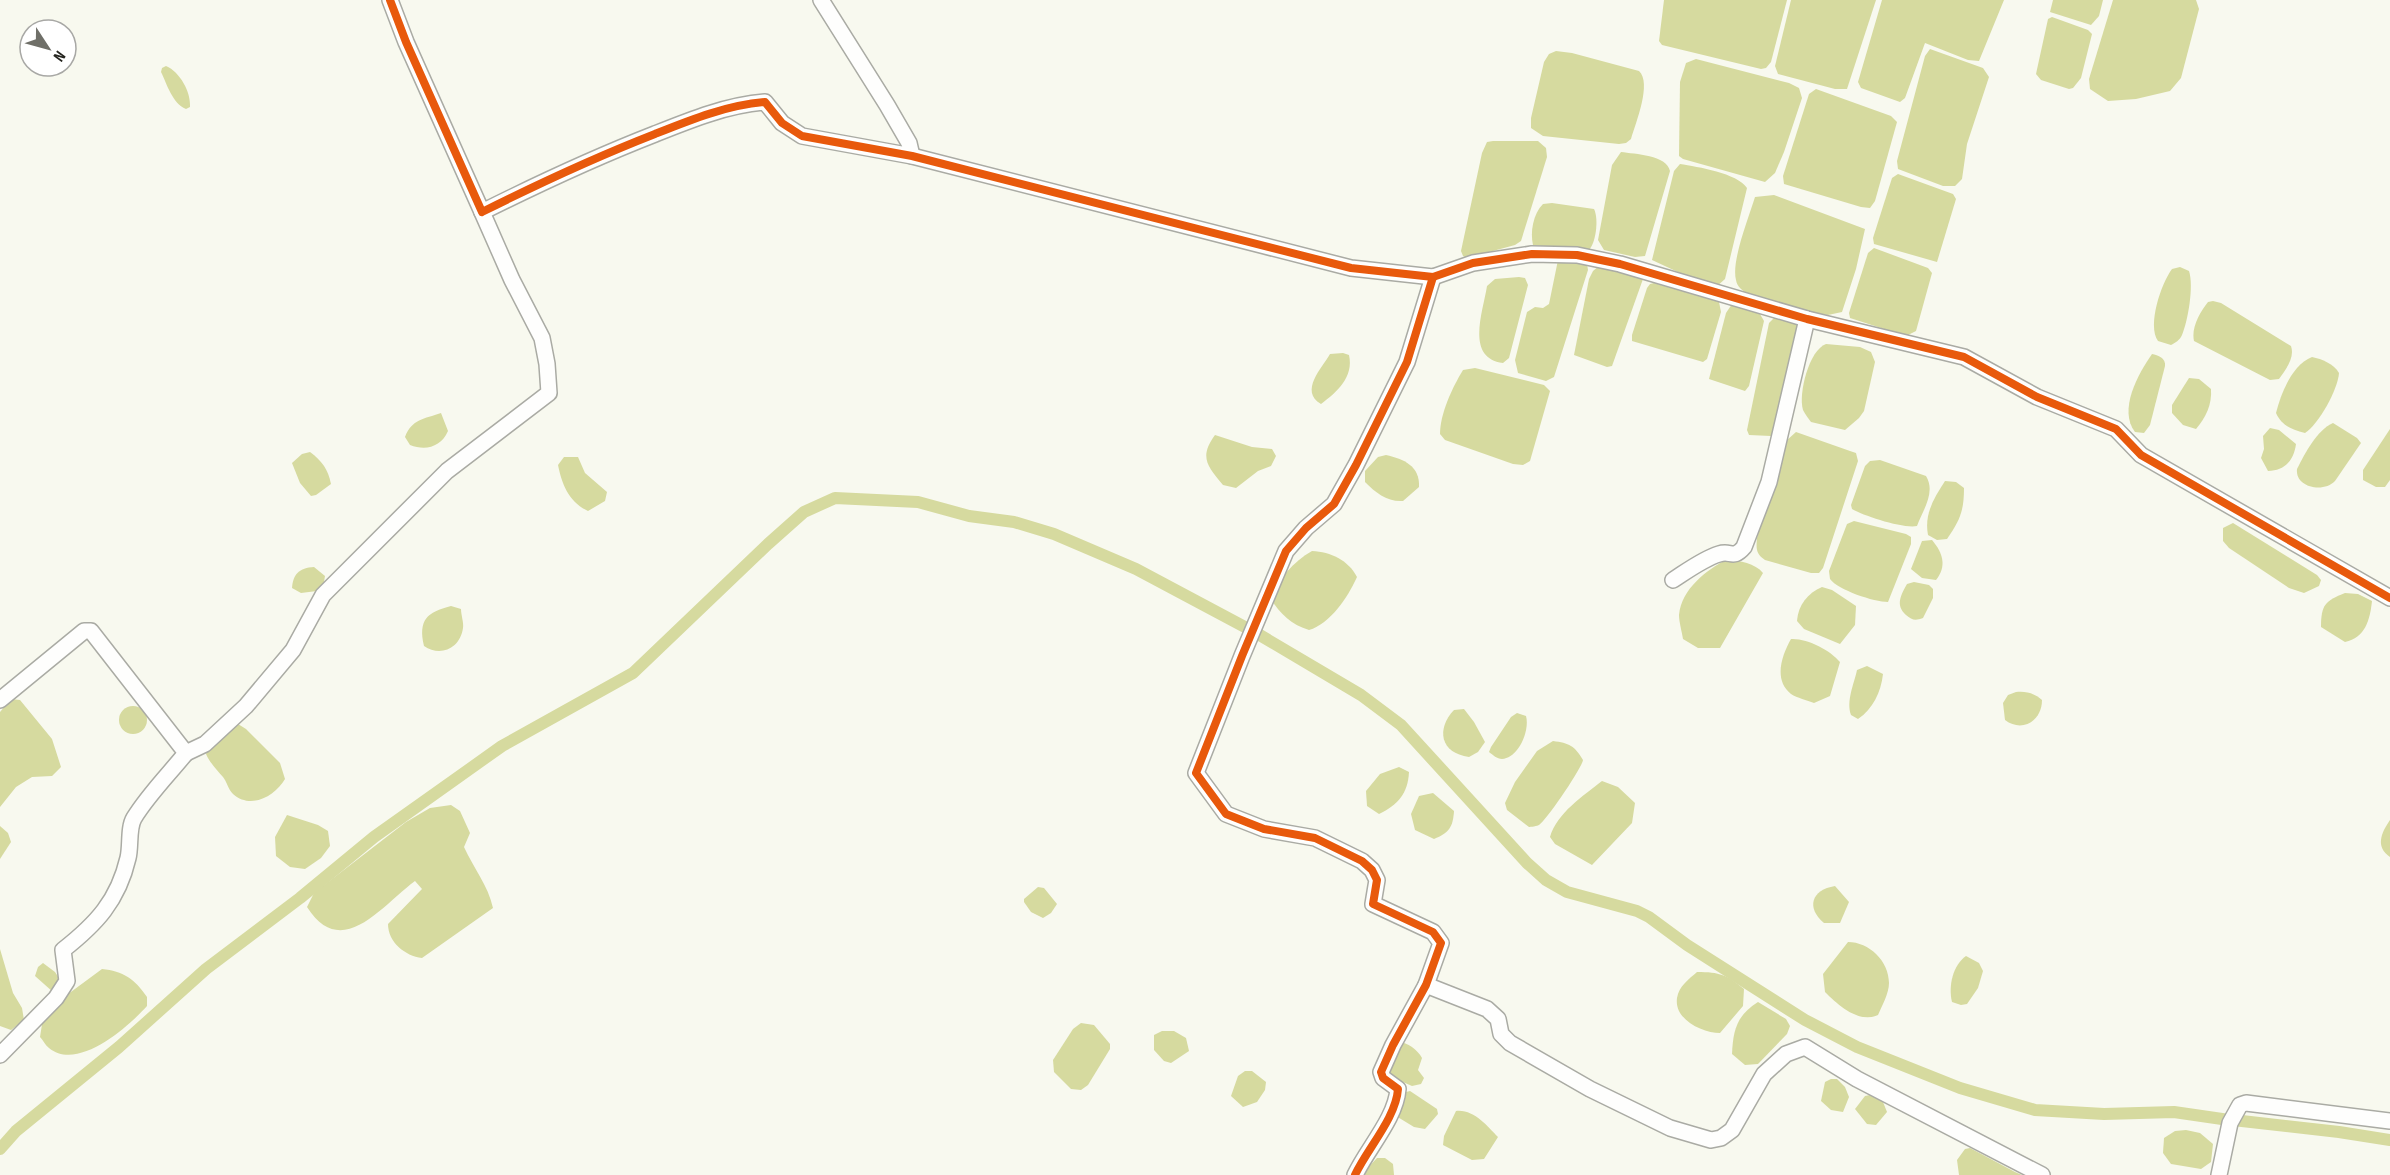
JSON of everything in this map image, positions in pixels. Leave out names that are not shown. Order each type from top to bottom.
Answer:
[{"type":"street","points":[[0,1054],[56,998],[67,981],[63,950],[91,927],[103,912],[120,884],[129,857],[133,819],[186,753],[205,744],[246,706],[293,650],[323,594],[430,487],[447,471],[549,393],[542,338],[512,280],[406,42],[390,0]]},
{"type":"street","points":[[821,0],[887,105],[909,143],[912,156]]},
{"type":"street","points":[[482,212],[624,147],[692,119],[748,104],[765,102],[782,123],[802,136],[912,156],[1351,268],[1433,277],[1473,264],[1520,256],[1577,255],[1620,264],[1807,319],[1964,357],[2037,397],[2115,429],[2141,455],[2390,598]]},
{"type":"street","points":[[1355,1175],[1398,1098],[1398,1089],[1383,1078],[1381,1072],[1426,985],[1441,944],[1433,932],[1373,904],[1377,880],[1372,870],[1362,861],[1315,838],[1264,829],[1226,814],[1196,773],[1286,551],[1306,528],[1334,504],[1356,465],[1407,362],[1433,277]]},
{"type":"street","points":[[1673,580],[1721,553],[1739,554],[1744,547],[1769,482],[1807,319]]},
{"type":"street","points":[[0,700],[75,637],[84,631],[91,632],[186,753]]},
{"type":"street","points":[[1426,985],[1487,1009],[1498,1019],[1501,1034],[1510,1043],[1590,1089],[1670,1128],[1711,1140],[1721,1138],[1732,1130],[1764,1074],[1786,1054],[1804,1047],[1857,1079],[2042,1175]]},
{"type":"street","points":[[2219,1175],[2230,1123],[2240,1105],[2246,1103],[2390,1121]]},
{"type":"shaded area","points":[[1664,0],[1787,0],[1771,62],[1766,68],[1761,69],[1662,45],[1659,41]]},
{"type":"shaded area","points":[[1791,0],[1876,0],[1847,89],[1835,89],[1778,74],[1775,66]]},
{"type":"shaded area","points":[[1882,0],[2004,0],[1979,61],[1968,60],[1925,43],[1905,98],[1900,102],[1861,88],[1858,82]]},
{"type":"shaded area","points":[[2053,0],[2103,0],[2099,16],[2091,25],[2050,12]]},
{"type":"shaded area","points":[[2113,0],[2196,0],[2199,9],[2181,78],[2170,91],[2136,99],[2108,101],[2090,89],[2089,79]]},
{"type":"shaded area","points":[[2052,17],[2088,30],[2092,34],[2081,78],[2073,88],[2069,89],[2041,80],[2036,74],[2048,19]]},
{"type":"shaded area","points":[[1930,49],[1983,68],[1989,77],[1967,144],[1962,179],[1955,186],[1943,186],[1898,169],[1897,161],[1925,56]]},
{"type":"shaded area","points":[[1556,51],[1572,53],[1639,71],[1643,77],[1643,93],[1631,139],[1619,144],[1543,136],[1531,128],[1531,118],[1544,62],[1549,54]]},
{"type":"shaded area","points":[[1696,59],[1789,83],[1799,88],[1802,98],[1784,152],[1775,173],[1765,182],[1679,156],[1680,82],[1686,63]]},
{"type":"shaded area","points":[[166,66],[184,83],[189,95],[190,107],[186,109],[181,106],[170,93],[161,72]]},
{"type":"shaded area","points":[[1816,89],[1891,116],[1897,122],[1875,201],[1870,208],[1784,184],[1783,176],[1809,94]]},
{"type":"shaded area","points":[[1538,141],[1546,148],[1547,157],[1521,241],[1515,245],[1467,258],[1461,251],[1482,153],[1487,142]]},
{"type":"shaded area","points":[[1621,152],[1657,158],[1668,166],[1670,171],[1645,256],[1635,257],[1604,250],[1598,240],[1612,165]]},
{"type":"shaded area","points":[[1680,164],[1735,178],[1747,188],[1725,279],[1716,287],[1710,287],[1652,260],[1674,171]]},
{"type":"shaded area","points":[[1898,174],[1953,194],[1956,199],[1937,262],[1874,244],[1873,238],[1892,178]]},
{"type":"shaded area","points":[[1774,195],[1865,229],[1856,269],[1842,312],[1819,314],[1748,294],[1738,285],[1735,272],[1736,262],[1755,197]]},
{"type":"shaded area","points":[[1552,203],[1594,209],[1596,231],[1588,251],[1533,245],[1532,229],[1537,213],[1543,204]]},
{"type":"shaded area","points":[[1874,248],[1928,268],[1932,273],[1916,331],[1906,336],[1850,318],[1849,313],[1868,253]]},
{"type":"shaded area","points":[[1558,260],[1587,264],[1588,270],[1554,377],[1546,381],[1518,373],[1515,360],[1527,312],[1535,307],[1543,308],[1549,304]]},
{"type":"shaded area","points":[[1599,266],[1643,279],[1612,366],[1607,367],[1574,355],[1589,279]]},
{"type":"shaded area","points":[[2180,267],[2189,271],[2190,303],[2182,335],[2171,345],[2158,341],[2155,334],[2155,315],[2160,294],[2168,276],[2172,269]]},
{"type":"shaded area","points":[[1525,278],[1528,285],[1509,358],[1503,363],[1491,359],[1484,353],[1480,343],[1482,308],[1487,286],[1495,279]]},
{"type":"shaded area","points":[[1654,283],[1719,302],[1721,312],[1707,359],[1703,362],[1632,341],[1647,288]]},
{"type":"shaded area","points":[[2208,302],[2221,303],[2291,346],[2291,359],[2279,379],[2270,380],[2194,341],[2193,336],[2199,315]]},
{"type":"shaded area","points":[[1732,304],[1760,314],[1764,321],[1749,386],[1745,391],[1709,379],[1726,313]]},
{"type":"shaded area","points":[[1776,316],[1796,322],[1798,326],[1774,432],[1771,436],[1749,435],[1747,430],[1769,323]]},
{"type":"shaded area","points":[[1826,344],[1860,347],[1871,352],[1875,362],[1864,411],[1845,430],[1811,422],[1803,410],[1802,394],[1806,373],[1815,355]]},
{"type":"shaded area","points":[[1330,354],[1349,355],[1347,377],[1338,389],[1321,404],[1312,393],[1314,379]]},
{"type":"shaded area","points":[[2152,354],[2163,359],[2165,366],[2150,425],[2144,433],[2135,432],[2130,423],[2129,403],[2136,382]]},
{"type":"shaded area","points":[[2312,357],[2327,362],[2339,373],[2327,406],[2305,433],[2288,426],[2276,413],[2284,389],[2293,373]]},
{"type":"shaded area","points":[[1475,368],[1544,385],[1550,391],[1530,461],[1523,465],[1513,464],[1445,440],[1440,434],[1444,410],[1455,385],[1463,370]]},
{"type":"shaded area","points":[[2189,378],[2199,379],[2211,389],[2208,410],[2196,429],[2183,425],[2172,413],[2172,405]]},
{"type":"shaded area","points":[[441,413],[448,431],[441,441],[422,448],[410,445],[405,437],[411,426],[419,420]]},
{"type":"shaded area","points":[[2333,423],[2361,443],[2335,481],[2324,487],[2311,487],[2301,481],[2297,469],[2317,436]]},
{"type":"shaded area","points":[[2270,428],[2279,430],[2296,444],[2288,464],[2268,471],[2261,458],[2264,449],[2263,436]]},
{"type":"shaded area","points":[[2390,429],[2390,480],[2385,487],[2376,487],[2363,480],[2363,470]]},
{"type":"shaded area","points":[[1796,432],[1856,453],[1858,461],[1823,568],[1819,573],[1811,573],[1765,560],[1758,553],[1757,548],[1757,538],[1786,441]]},
{"type":"shaded area","points":[[1215,435],[1252,447],[1272,449],[1276,456],[1271,466],[1258,471],[1236,488],[1223,485],[1209,467],[1206,455]]},
{"type":"shaded area","points":[[310,452],[324,466],[331,484],[311,496],[300,483],[292,463],[302,454]]},
{"type":"shaded area","points":[[1386,455],[1405,461],[1417,474],[1419,487],[1403,501],[1382,496],[1365,482],[1365,471],[1378,457]]},
{"type":"shaded area","points":[[564,457],[578,457],[585,473],[607,492],[605,501],[588,511],[571,498],[564,486],[558,465]]},
{"type":"shaded area","points":[[1880,460],[1926,476],[1930,488],[1929,495],[1917,526],[1903,526],[1852,509],[1851,505],[1865,466],[1870,461]]},
{"type":"shaded area","points":[[1945,481],[1956,482],[1964,488],[1963,503],[1958,521],[1947,539],[1937,540],[1928,535],[1927,520],[1934,500]]},
{"type":"shaded area","points":[[1854,521],[1911,537],[1911,544],[1888,602],[1857,595],[1830,579],[1829,571],[1847,524]]},
{"type":"shaded area","points":[[2233,523],[2317,575],[2321,580],[2319,586],[2304,593],[2289,588],[2229,548],[2223,541],[2223,528]]},
{"type":"shaded area","points":[[1932,540],[1942,560],[1942,570],[1936,580],[1922,578],[1911,569],[1922,541]]},
{"type":"shaded area","points":[[1312,551],[1338,558],[1349,566],[1357,577],[1338,609],[1324,622],[1309,630],[1287,618],[1271,599],[1287,571]]},
{"type":"shaded area","points":[[1727,559],[1752,565],[1763,573],[1720,648],[1698,648],[1683,639],[1679,618],[1681,605],[1696,581]]},
{"type":"shaded area","points":[[314,567],[325,576],[324,582],[317,591],[301,593],[292,588],[298,573]]},
{"type":"shaded area","points":[[1914,582],[1929,585],[1933,589],[1933,598],[1923,618],[1916,620],[1906,615],[1900,604],[1907,584]]},
{"type":"shaded area","points":[[1822,587],[1832,590],[1856,606],[1855,625],[1840,644],[1804,629],[1797,621],[1799,610],[1805,600]]},
{"type":"shaded area","points":[[2345,593],[2358,594],[2372,601],[2370,615],[2362,632],[2352,640],[2345,642],[2321,627],[2323,609],[2329,601]]},
{"type":"shaded area","points":[[451,606],[461,609],[463,626],[458,641],[454,646],[443,651],[424,646],[422,630],[426,618],[436,611]]},
{"type":"shaded area","points":[[1791,639],[1804,640],[1818,646],[1840,662],[1830,696],[1814,703],[1791,694],[1785,688],[1782,682],[1781,667]]},
{"type":"shaded area","points":[[1867,666],[1883,674],[1882,681],[1872,705],[1858,719],[1851,715],[1850,698],[1857,670]]},
{"type":"shaded area","points":[[2016,692],[2030,693],[2042,700],[2039,714],[2030,723],[2018,725],[2005,720],[2003,703],[2008,695]]},
{"type":"shaded area","points":[[11,699],[20,700],[52,739],[61,767],[52,776],[32,777],[16,787],[0,807],[0,712]]},
{"type":"shaded area","points":[[133,706],[143,710],[147,720],[143,730],[133,734],[123,730],[119,720],[123,710]]},
{"type":"shaded area","points":[[1464,709],[1485,742],[1478,752],[1469,757],[1452,751],[1444,739],[1443,732],[1448,717],[1454,710]]},
{"type":"shaded area","points":[[1517,713],[1526,716],[1525,735],[1513,754],[1502,759],[1498,758],[1489,752],[1491,747],[1511,717]]},
{"type":"shaded area","points":[[238,724],[280,763],[285,779],[275,791],[255,801],[240,799],[233,794],[206,754],[210,743]]},
{"type":"shaded area","points":[[1553,741],[1571,746],[1583,760],[1549,814],[1539,825],[1529,827],[1507,810],[1505,803],[1515,782],[1537,751]]},
{"type":"shaded area","points":[[1399,767],[1409,772],[1407,786],[1401,798],[1392,807],[1379,814],[1367,806],[1366,791],[1380,774]]},
{"type":"shaded area","points":[[1602,781],[1618,787],[1635,803],[1632,823],[1592,865],[1555,844],[1550,837],[1558,820]]},
{"type":"shaded area","points":[[1433,793],[1454,811],[1449,829],[1434,839],[1415,830],[1411,814],[1419,796]]},
{"type":"shaded area","points":[[451,805],[460,811],[470,833],[464,847],[484,884],[493,908],[422,958],[404,951],[394,942],[388,924],[422,889],[415,881],[376,914],[362,924],[348,929],[334,930],[320,923],[307,907],[314,893],[406,822],[430,808]]},
{"type":"shaded area","points":[[287,815],[318,825],[328,831],[330,846],[321,858],[305,869],[290,867],[276,856],[275,837]]},
{"type":"shaded area","points":[[2390,820],[2390,857],[2382,849],[2381,840]]},
{"type":"shaded area","points":[[0,826],[8,833],[11,842],[0,859]]},
{"type":"shaded area","points":[[1835,886],[1849,902],[1840,923],[1824,923],[1815,911],[1814,900],[1821,891]]},
{"type":"shaded area","points":[[1038,887],[1044,888],[1057,904],[1051,913],[1043,918],[1031,912],[1024,902],[1024,899]]},
{"type":"shaded area","points":[[1848,942],[1870,949],[1886,967],[1889,987],[1878,1015],[1864,1017],[1849,1012],[1825,992],[1823,974]]},
{"type":"shaded area","points":[[0,949],[13,993],[22,1008],[24,1020],[11,1030],[0,1026]]},
{"type":"shaded area","points":[[1966,956],[1979,963],[1983,971],[1978,988],[1967,1004],[1961,1005],[1952,1002],[1951,983],[1955,970]]},
{"type":"shaded area","points":[[43,963],[55,972],[61,981],[53,992],[35,976],[38,967]]},
{"type":"shaded area","points":[[102,969],[122,974],[138,985],[147,997],[147,1006],[116,1034],[88,1051],[61,1054],[49,1048],[40,1037],[43,1018],[60,1000]]},
{"type":"shaded area","points":[[1697,972],[1723,975],[1744,989],[1743,1006],[1720,1033],[1706,1031],[1691,1024],[1680,1013],[1677,1006],[1680,990]]},
{"type":"shaded area","points":[[1758,1002],[1786,1019],[1790,1026],[1787,1034],[1758,1064],[1745,1065],[1732,1054],[1735,1030],[1745,1012]]},
{"type":"shaded area","points":[[1081,1023],[1094,1025],[1110,1044],[1110,1049],[1088,1085],[1081,1090],[1071,1089],[1054,1072],[1053,1060],[1073,1029]]},
{"type":"shaded area","points":[[1162,1031],[1174,1031],[1186,1038],[1189,1051],[1171,1063],[1164,1061],[1154,1050],[1154,1035]]},
{"type":"shaded area","points":[[1399,1042],[1412,1047],[1422,1058],[1418,1070],[1424,1078],[1421,1084],[1412,1086],[1387,1075]]},
{"type":"shaded area","points":[[1245,1071],[1252,1071],[1266,1082],[1265,1090],[1257,1102],[1243,1107],[1231,1096],[1238,1076]]},
{"type":"shaded area","points":[[1837,1079],[1845,1087],[1849,1097],[1843,1112],[1831,1110],[1821,1101],[1825,1082]]},
{"type":"shaded area","points":[[1410,1091],[1437,1109],[1438,1114],[1425,1129],[1414,1127],[1396,1116],[1396,1108],[1406,1092]]},
{"type":"shaded area","points":[[1870,1095],[1883,1102],[1887,1112],[1876,1125],[1867,1124],[1855,1109],[1865,1096]]},
{"type":"shaded area","points":[[1456,1111],[1474,1115],[1498,1137],[1484,1159],[1472,1160],[1443,1145],[1444,1136]]},
{"type":"shaded area","points":[[2186,1130],[2200,1133],[2213,1144],[2211,1162],[2201,1169],[2171,1164],[2163,1153],[2164,1138],[2175,1131]]},
{"type":"shaded area","points":[[1970,1148],[2022,1175],[1959,1175],[1957,1160],[1965,1149]]},
{"type":"shaded area","points":[[1377,1158],[1385,1158],[1393,1164],[1394,1175],[1361,1175]]},
{"type":"waterway","points":[[0,1149],[16,1131],[119,1047],[206,969],[300,898],[374,837],[502,746],[633,673],[804,512],[835,498],[918,502],[969,516],[1014,522],[1054,534],[1136,569],[1258,634],[1361,695],[1401,725],[1527,863],[1546,880],[1567,892],[1637,911],[1649,917],[1687,945],[1805,1020],[1857,1047],[1960,1088],[2035,1110],[2104,1114],[2174,1112],[2229,1120]]},
{"type":"waterway","points":[[2233,1120],[2390,1140]]},
{"type":"cycle path","points":[[390,0],[406,42],[482,212],[589,161],[633,143],[709,114],[765,102],[782,123],[802,136],[912,156],[1351,268],[1433,277],[1473,263],[1532,254],[1577,255],[1620,264],[1807,319],[1964,357],[2037,397],[2116,429],[2141,455],[2390,598]]},
{"type":"cycle path","points":[[1355,1175],[1392,1111],[1398,1089],[1383,1078],[1381,1072],[1426,985],[1441,943],[1433,932],[1373,904],[1377,880],[1372,870],[1362,861],[1315,838],[1264,829],[1226,814],[1196,773],[1286,551],[1306,528],[1334,504],[1356,465],[1407,362],[1433,277]]}]
